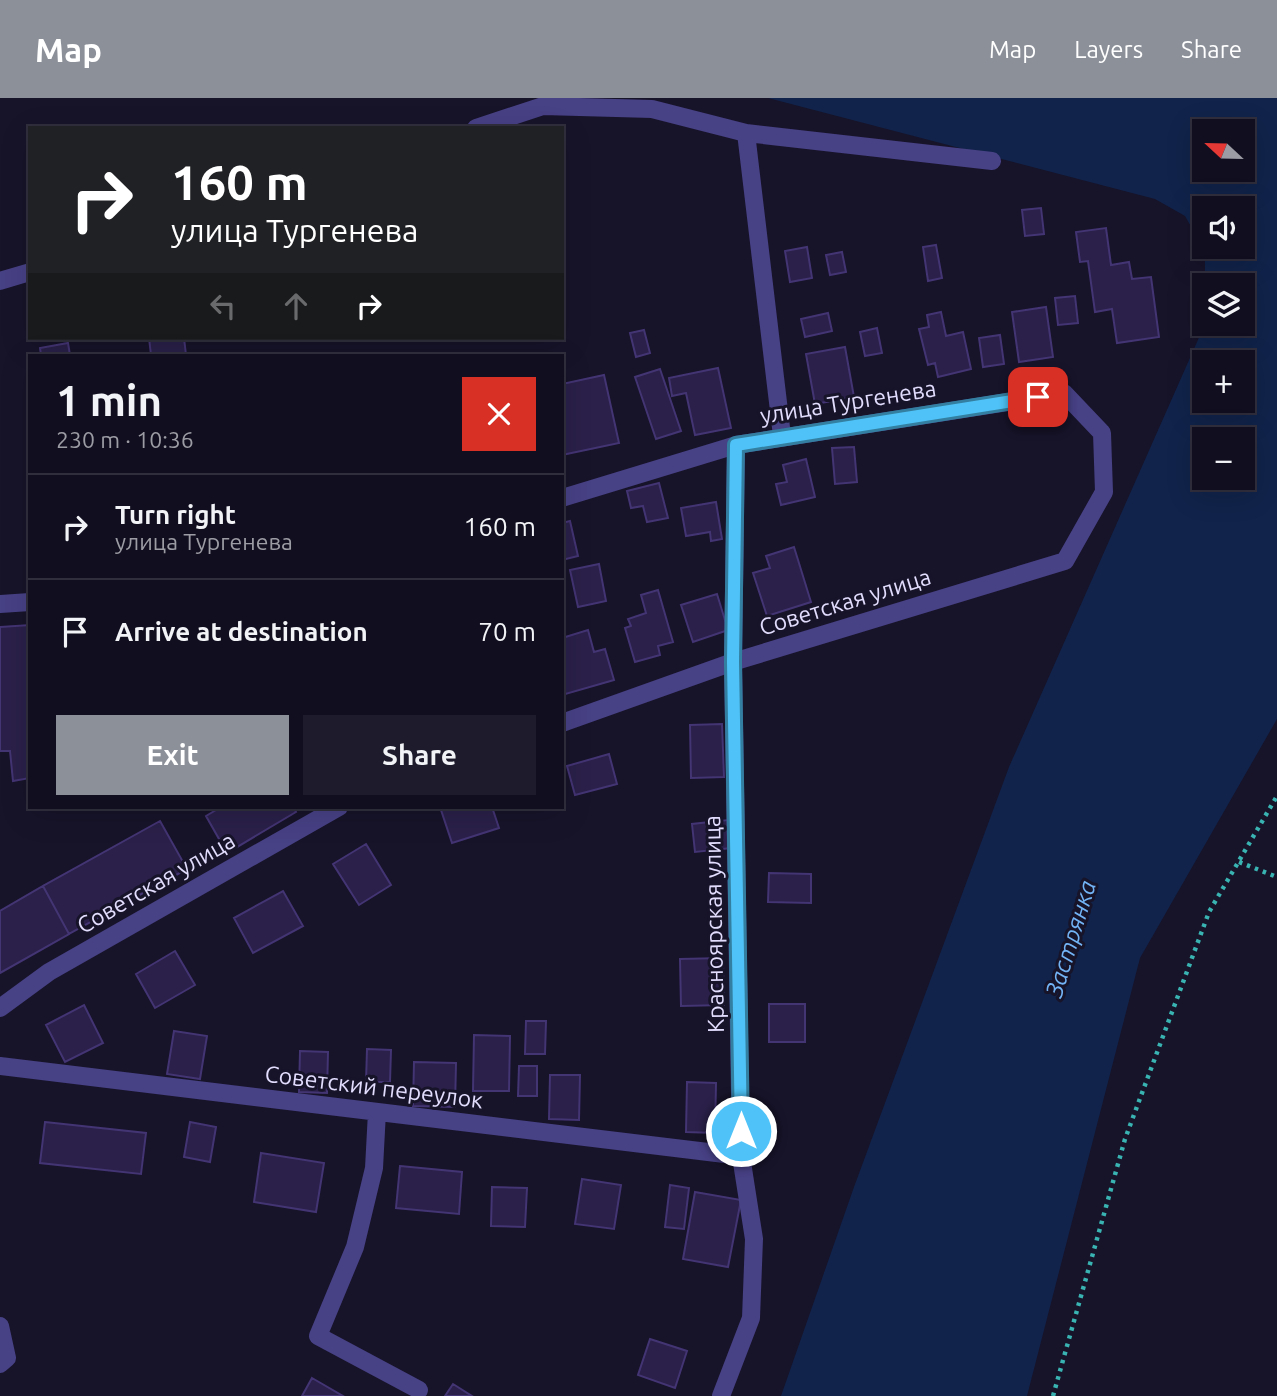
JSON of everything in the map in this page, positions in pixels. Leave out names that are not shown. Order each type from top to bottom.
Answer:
[{"type":"street","points":[[482,126],[543,106],[652,109],[746,133],[992,161]]},
{"type":"street","points":[[746,133],[782,436]]},
{"type":"street","points":[[0,281],[28,273]]},
{"type":"street","name":"улица Тургенева","points":[[564,497],[736,445],[1064,393],[1102,433],[1104,492],[1065,561]]},
{"type":"street","name":"Красноярская улица","points":[[721,1396],[751,1318],[754,1238],[741,1156],[733,662],[736,445]]},
{"type":"street","name":"Советская улица","points":[[564,722],[733,662],[1065,561]]},
{"type":"street","points":[[0,604],[28,602]]},
{"type":"street","name":"Советская улица","points":[[0,1007],[49,972],[335,809]]},
{"type":"street","name":"Советский переулок","points":[[0,1066],[741,1156]]},
{"type":"street","points":[[377,1112],[374,1168],[355,1247],[318,1336],[419,1390]]},
{"type":"street","points":[[0,1326],[7,1358],[0,1364]]},
{"type":"path","points":[[1053,1396],[1125,1139],[1209,912],[1277,796]]},
{"type":"path","points":[[1239,862],[1277,877]]},
{"type":"water","name":"Застрянка","points":[[768,98],[1277,98],[1277,719],[1140,958],[1027,1396],[781,1396],[854,1187],[1009,767],[1192,353],[1192,413],[1255,413],[1255,350],[1193,350],[1200,336],[1255,336],[1255,273],[1205,273],[1205,259],[1255,259],[1255,196],[1192,196],[1192,228],[1185,216],[1155,199]]},
{"type":"building","points":[[1041,208],[1044,234],[1025,236],[1022,210]]},
{"type":"building","points":[[1106,228],[1111,265],[1129,262],[1132,279],[1151,277],[1159,337],[1117,343],[1112,309],[1095,312],[1088,261],[1080,262],[1076,232]]},
{"type":"building","points":[[936,245],[942,278],[928,281],[923,247]]},
{"type":"building","points":[[807,247],[812,278],[790,282],[785,251]]},
{"type":"building","points":[[842,252],[846,272],[830,275],[826,255]]},
{"type":"building","points":[[1075,296],[1078,323],[1058,325],[1055,298]]},
{"type":"building","points":[[1046,307],[1053,357],[1019,362],[1012,312]]},
{"type":"building","points":[[941,312],[946,336],[963,332],[971,369],[938,377],[935,363],[928,365],[919,329],[929,327],[927,315]]},
{"type":"building","points":[[828,313],[832,331],[805,337],[801,319]]},
{"type":"building","points":[[877,328],[882,353],[865,356],[860,332]]},
{"type":"building","points":[[644,330],[650,353],[636,357],[630,333]]},
{"type":"building","points":[[1000,335],[1004,364],[983,367],[979,338]]},
{"type":"building","points":[[149,340],[184,340],[186,354],[151,354]]},
{"type":"building","points":[[68,343],[70,354],[41,354],[40,348]]},
{"type":"building","points":[[845,347],[854,397],[815,404],[806,354]]},
{"type":"building","points":[[718,368],[731,428],[695,435],[686,393],[672,396],[669,378]]},
{"type":"building","points":[[660,369],[681,431],[656,439],[635,377]]},
{"type":"building","points":[[604,375],[619,443],[564,455],[564,384]]},
{"type":"building","points":[[854,447],[857,482],[835,484],[832,448]]},
{"type":"building","points":[[806,459],[815,497],[781,505],[776,484],[787,482],[783,465]]},
{"type":"building","points":[[659,483],[668,518],[647,522],[643,506],[631,508],[627,491]]},
{"type":"building","points":[[716,502],[722,539],[711,541],[710,532],[686,536],[681,508]]},
{"type":"building","points":[[570,521],[578,556],[564,560],[564,522]]},
{"type":"building","points":[[794,547],[811,602],[767,616],[753,573],[770,568],[766,556]]},
{"type":"building","points":[[599,564],[606,601],[578,607],[570,570]]},
{"type":"building","points":[[658,590],[673,642],[658,646],[660,655],[635,662],[625,628],[631,626],[628,619],[646,613],[641,595]]},
{"type":"building","points":[[717,594],[728,630],[693,642],[681,605]]},
{"type":"building","points":[[28,625],[28,778],[13,781],[10,751],[0,751],[0,627]]},
{"type":"building","points":[[588,630],[594,652],[605,649],[614,680],[564,694],[564,637]]},
{"type":"building","points":[[722,724],[724,777],[691,778],[690,725]]},
{"type":"building","points":[[609,754],[617,784],[575,795],[567,766]]},
{"type":"building","points":[[218,809],[294,809],[296,812],[227,853],[206,816]]},
{"type":"building","points":[[441,809],[493,809],[499,828],[452,843]]},
{"type":"building","points":[[728,820],[731,848],[695,852],[692,824]]},
{"type":"building","points":[[160,821],[187,869],[69,934],[43,886]]},
{"type":"building","points":[[366,844],[391,885],[359,905],[333,864]]},
{"type":"building","points":[[769,873],[811,874],[811,903],[768,902]]},
{"type":"building","points":[[43,886],[69,934],[0,973],[0,911]]},
{"type":"building","points":[[283,891],[303,926],[253,953],[234,918]]},
{"type":"building","points":[[175,951],[195,985],[155,1008],[136,974]]},
{"type":"building","points":[[723,958],[724,1005],[681,1006],[680,959]]},
{"type":"building","points":[[769,1004],[805,1004],[805,1042],[769,1042]]},
{"type":"building","points":[[84,1005],[103,1043],[65,1062],[46,1025]]},
{"type":"building","points":[[526,1021],[546,1021],[545,1054],[525,1054]]},
{"type":"building","points":[[174,1031],[207,1036],[200,1079],[167,1074]]},
{"type":"building","points":[[474,1035],[510,1036],[509,1091],[473,1091]]},
{"type":"building","points":[[367,1049],[391,1050],[390,1082],[366,1082]]},
{"type":"building","points":[[300,1051],[328,1052],[327,1093],[299,1092]]},
{"type":"building","points":[[414,1062],[456,1063],[455,1107],[413,1106]]},
{"type":"building","points":[[519,1066],[537,1066],[537,1096],[518,1096]]},
{"type":"building","points":[[550,1075],[580,1075],[579,1120],[549,1119]]},
{"type":"building","points":[[687,1082],[716,1083],[715,1133],[686,1132]]},
{"type":"building","points":[[45,1122],[146,1133],[141,1174],[40,1163]]},
{"type":"building","points":[[190,1122],[216,1127],[210,1162],[184,1157]]},
{"type":"building","points":[[261,1153],[324,1163],[316,1212],[254,1202]]},
{"type":"building","points":[[400,1166],[462,1172],[459,1214],[396,1208]]},
{"type":"building","points":[[582,1179],[621,1185],[614,1229],[575,1224]]},
{"type":"building","points":[[670,1185],[689,1188],[684,1229],[665,1227]]},
{"type":"building","points":[[492,1187],[527,1188],[525,1227],[491,1226]]},
{"type":"building","points":[[695,1192],[741,1200],[728,1267],[683,1259]]},
{"type":"building","points":[[650,1339],[687,1351],[675,1388],[638,1375]]},
{"type":"building","points":[[312,1378],[343,1396],[302,1396]]},
{"type":"building","points":[[453,1384],[472,1396],[445,1396]]},
{"type":"route","points":[[741,1131],[733,662],[736,445],[1038,397]]}]
